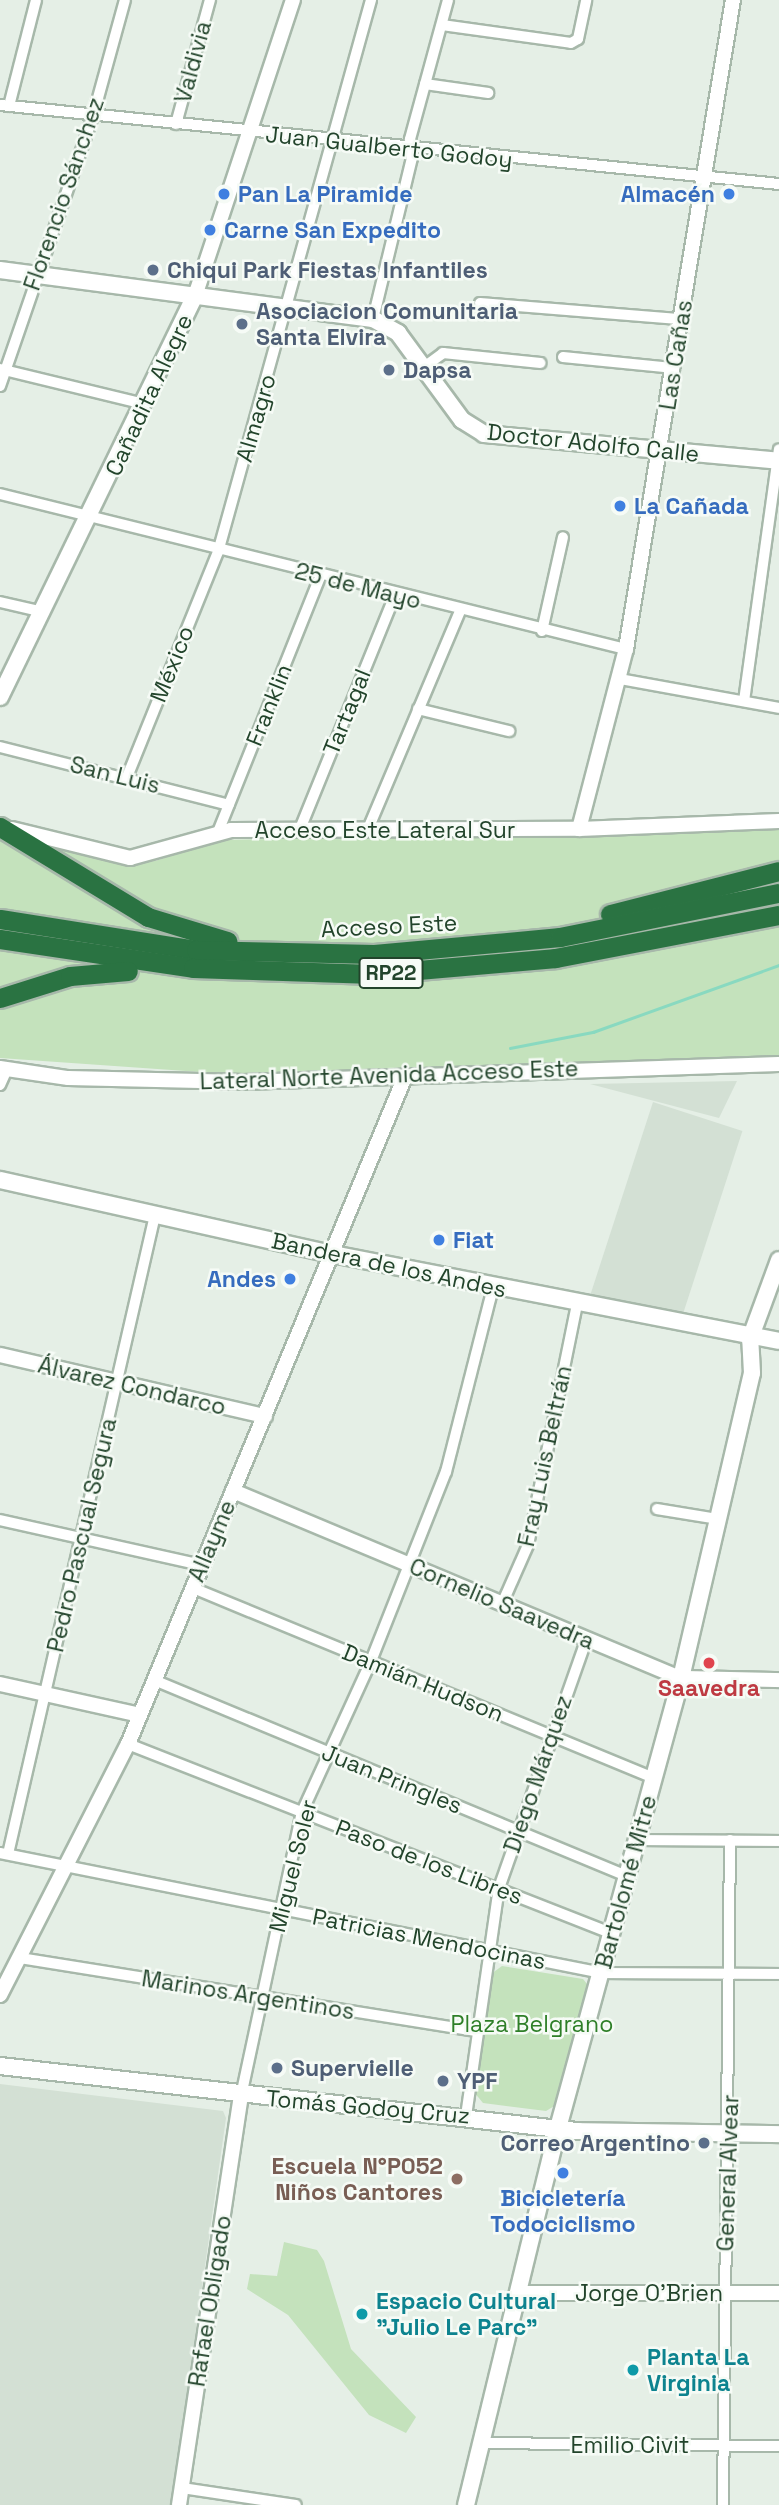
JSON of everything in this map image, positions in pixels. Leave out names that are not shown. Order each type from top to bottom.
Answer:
[{"type":"highway","points":[[0,826],[178,930],[226,941],[374,954]]},
{"type":"highway","points":[[416,951],[557,928],[779,871]]},
{"type":"highway","name":"Acceso Este","points":[[0,919],[195,950],[374,954],[560,937],[779,893]]},
{"type":"highway","name":"Acceso Este","points":[[0,939],[193,968],[412,973],[555,958],[779,915]]},
{"type":"highway","points":[[0,998],[48,981],[116,971],[339,981],[412,973]]},
{"type":"main road","name":"Doctor Adolfo Calle","points":[[0,270],[288,304],[373,319],[398,333],[462,420],[484,434],[660,453],[778,457]]},
{"type":"main road","name":"Cañadita Alegre","points":[[0,697],[90,521],[197,293]]},
{"type":"main road","name":"Bandera de los Andes","points":[[0,1180],[332,1254],[750,1339],[779,1341]]},
{"type":"main road","name":"Bartolomé Mitre","points":[[467,2505],[558,2129],[629,1877],[681,1678],[752,1373],[750,1339],[779,1260]]},
{"type":"main road","name":"Tomás Godoy Cruz","points":[[0,2066],[241,2096],[466,2116],[558,2129],[779,2134]]},
{"type":"street","points":[[4,105],[36,0]]},
{"type":"street","name":"Florencio Sánchez","points":[[0,386],[3,370],[93,116],[125,0]]},
{"type":"street","name":"Valdivia","points":[[176,124],[210,0]]},
{"type":"street","name":"Cañadita Alegre","points":[[197,293],[254,134],[293,0]]},
{"type":"street","name":"Almagro","points":[[218,552],[371,0]]},
{"type":"street","points":[[373,319],[425,84],[448,0]]},
{"type":"street","points":[[442,25],[571,43],[578,39],[586,0]]},
{"type":"street","name":"Las Cañas","points":[[579,830],[626,649],[733,0]]},
{"type":"street","points":[[425,84],[488,93]]},
{"type":"street","name":"Juan Gualberto Godoy","points":[[4,105],[254,134],[779,184]]},
{"type":"street","points":[[480,303],[681,320]]},
{"type":"street","points":[[424,367],[443,353],[540,363]]},
{"type":"street","points":[[563,357],[674,368]]},
{"type":"street","points":[[3,370],[145,404]]},
{"type":"street","points":[[744,701],[778,457]]},
{"type":"street","name":"25 de Mayo","points":[[0,494],[90,521],[626,649]]},
{"type":"street","points":[[542,631],[563,537]]},
{"type":"street","name":"México","points":[[127,777],[218,552]]},
{"type":"street","name":"Franklin","points":[[218,832],[320,577]]},
{"type":"street","name":"Tartagal","points":[[300,829],[394,595]]},
{"type":"street","points":[[0,602],[43,612]]},
{"type":"street","points":[[368,829],[460,611]]},
{"type":"street","points":[[620,679],[779,708]]},
{"type":"street","points":[[418,709],[509,731]]},
{"type":"street","name":"San Luis","points":[[0,747],[229,805]]},
{"type":"street","name":"Acceso Este Lateral Sur","points":[[0,826],[130,859],[218,832],[300,829],[579,830],[779,821]]},
{"type":"street","name":"Lateral Norte Avenida Acceso Este","points":[[3,1068],[68,1077],[244,1082],[404,1079],[779,1064]]},
{"type":"street","points":[[0,1085],[3,1068]]},
{"type":"street","name":"Allayme","points":[[0,1995],[68,1868],[128,1744],[404,1079]]},
{"type":"street","name":"Pedro Pascual Segura","points":[[4,1853],[45,1694],[155,1215]]},
{"type":"street","name":"Miguel Soler","points":[[241,2096],[302,1812],[331,1753],[411,1566],[448,1465],[493,1287]]},
{"type":"street","name":"Fray Luis Beltrán","points":[[502,1604],[528,1545],[577,1304]]},
{"type":"street","name":"Álvarez Condarco","points":[[0,1355],[265,1416]]},
{"type":"street","name":"Cornelio Saavedra","points":[[233,1491],[681,1678],[779,1680]]},
{"type":"street","points":[[657,1509],[718,1519]]},
{"type":"street","points":[[0,1520],[202,1565]]},
{"type":"street","name":"Damián Hudson","points":[[193,1588],[653,1778]]},
{"type":"street","name":"Diego Márquez","points":[[466,2116],[487,1950],[499,1888],[517,1830],[586,1640]]},
{"type":"street","name":"Juan Pringles","points":[[154,1680],[629,1877]]},
{"type":"street","points":[[0,1684],[140,1715]]},
{"type":"street","name":"Paso de los Libres","points":[[128,1744],[613,1934]]},
{"type":"street","points":[[639,1840],[779,1841]]},
{"type":"street","name":"General Alvear","points":[[723,2505],[731,1974],[730,1840]]},
{"type":"street","name":"Patricias Mendocinas","points":[[4,1853],[68,1868],[602,1973],[779,1974]]},
{"type":"street","name":"Marinos Argentinos","points":[[20,1958],[476,2031]]},
{"type":"street","name":"Rafael Obligado","points":[[179,2505],[241,2096]]},
{"type":"street","name":"Jorge O'Brien","points":[[519,2293],[779,2293]]},
{"type":"street","name":"Emilio Civit","points":[[482,2443],[779,2446]]},
{"type":"street","points":[[181,2488],[296,2505]]},
{"type":"shaded area","points":[[737,1081],[719,1118],[590,1084]]},
{"type":"shaded area","points":[[653,1102],[742,1131],[679,1325],[590,1296]]},
{"type":"shaded area","points":[[0,2084],[223,2111],[226,2118],[171,2505],[0,2505]]},
{"type":"green space","points":[[779,827],[779,1057],[243,1075],[0,1058],[0,833],[119,863],[155,861],[219,840]]},
{"type":"green space","name":"Plaza Belgrano","points":[[502,1966],[583,1979],[592,1990],[556,2105],[546,2111],[483,2103],[474,2092],[491,1974]]},
{"type":"green space","points":[[284,2242],[317,2250],[324,2261],[351,2349],[416,2417],[406,2433],[369,2415],[288,2315],[247,2289],[250,2274],[277,2276]]},
{"type":"waterway","points":[[510,1048],[593,1032],[779,965]]},
{"type":"place","name":"Pan La Piramide","points":[[224,194]]},
{"type":"place","name":"Almacén","points":[[729,194]]},
{"type":"place","name":"Carne San Expedito","points":[[210,230]]},
{"type":"place","name":"Chiqui Park Fiestas Infantiles","points":[[153,270]]},
{"type":"place","name":"Asociacion Comunitaria Santa Elvira","points":[[242,324]]},
{"type":"place","name":"Dapsa","points":[[389,370]]},
{"type":"place","name":"La Cañada","points":[[620,506]]},
{"type":"place","name":"Fiat","points":[[439,1240]]},
{"type":"place","name":"Andes","points":[[290,1279]]},
{"type":"place","name":"Saavedra","points":[[709,1663]]},
{"type":"place","name":"Supervielle","points":[[277,2068]]},
{"type":"place","name":"YPF","points":[[443,2081]]},
{"type":"place","name":"Correo Argentino","points":[[704,2143]]},
{"type":"place","name":"Bicicletería Todociclismo","points":[[563,2173]]},
{"type":"place","name":"Escuela N°P052 Niños Cantores","points":[[457,2179]]},
{"type":"place","name":"Espacio Cultural \"Julio Le Parc\"","points":[[362,2314]]},
{"type":"place","name":"Planta La Virginia","points":[[633,2370]]}]
